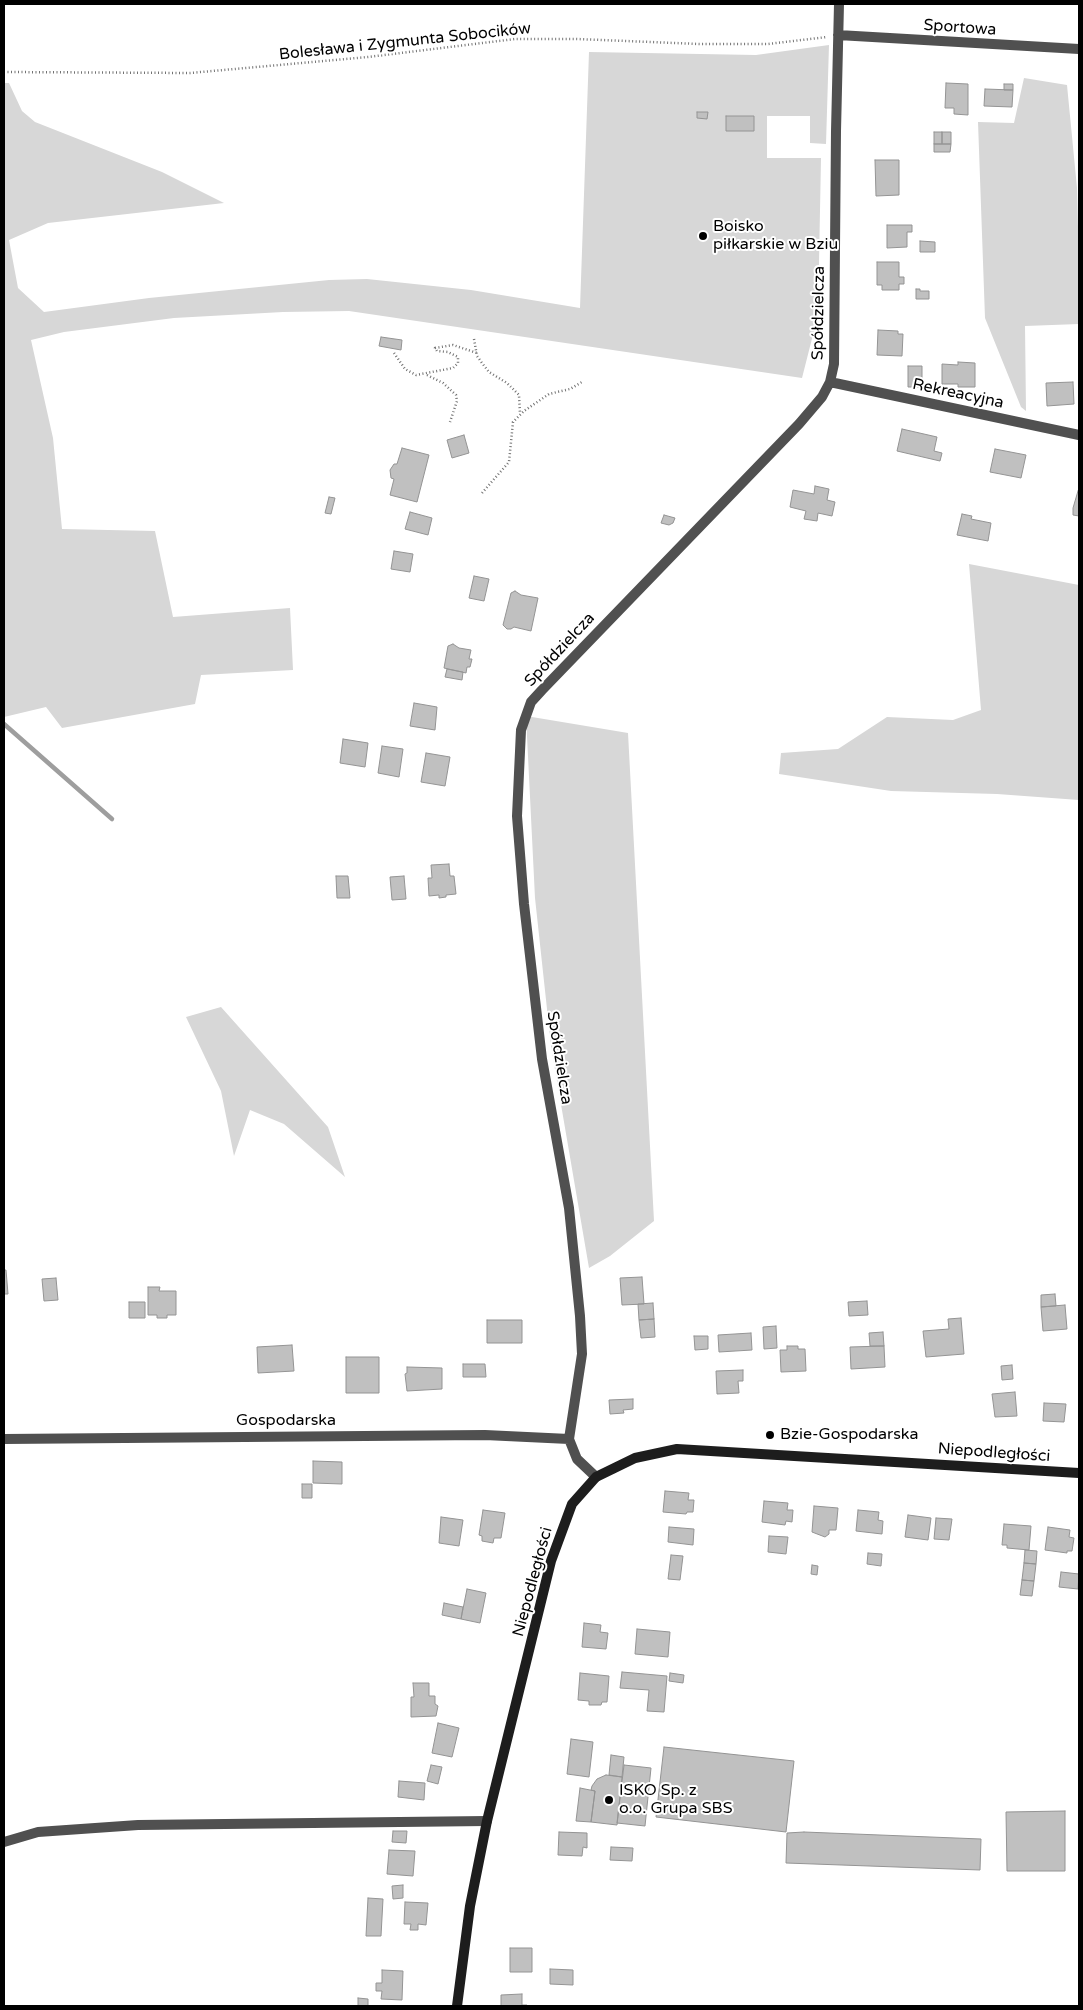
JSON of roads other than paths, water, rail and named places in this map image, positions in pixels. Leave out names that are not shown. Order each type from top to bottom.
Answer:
[{"type":"street","name":"Spółdzielcza","points":[[569,1439],[582,1354],[580,1316],[569,1208],[542,1059],[524,904],[517,816],[521,730],[532,702],[542,690],[799,424],[822,396],[830,382],[834,364],[839,4]]},
{"type":"street","name":"Sportowa","points":[[838,35],[1079,49]]},
{"type":"street","name":"Rekreacyjna","points":[[830,382],[1079,435]]},
{"type":"street","name":"Gospodarska","points":[[4,1439],[485,1434],[569,1439]]},
{"type":"street","points":[[569,1439],[577,1459],[596,1477]]},
{"type":"street","name":"Niepodległości","points":[[457,2006],[470,1906],[487,1821],[551,1561],[572,1504],[596,1477],[635,1458],[677,1450],[1079,1473]]},
{"type":"street","points":[[4,1842],[38,1832],[138,1826],[487,1821]]},
{"type":"waterway","points":[[4,724],[112,819]]},
{"type":"place","name":"Boisko piłkarskie w Bziu","points":[[703,236]]},
{"type":"place","name":"Bzie-Gospodarska","points":[[770,1435]]},
{"type":"place","name":"ISKO Sp. z o.o. Grupa SBS","points":[[609,1800]]}]
